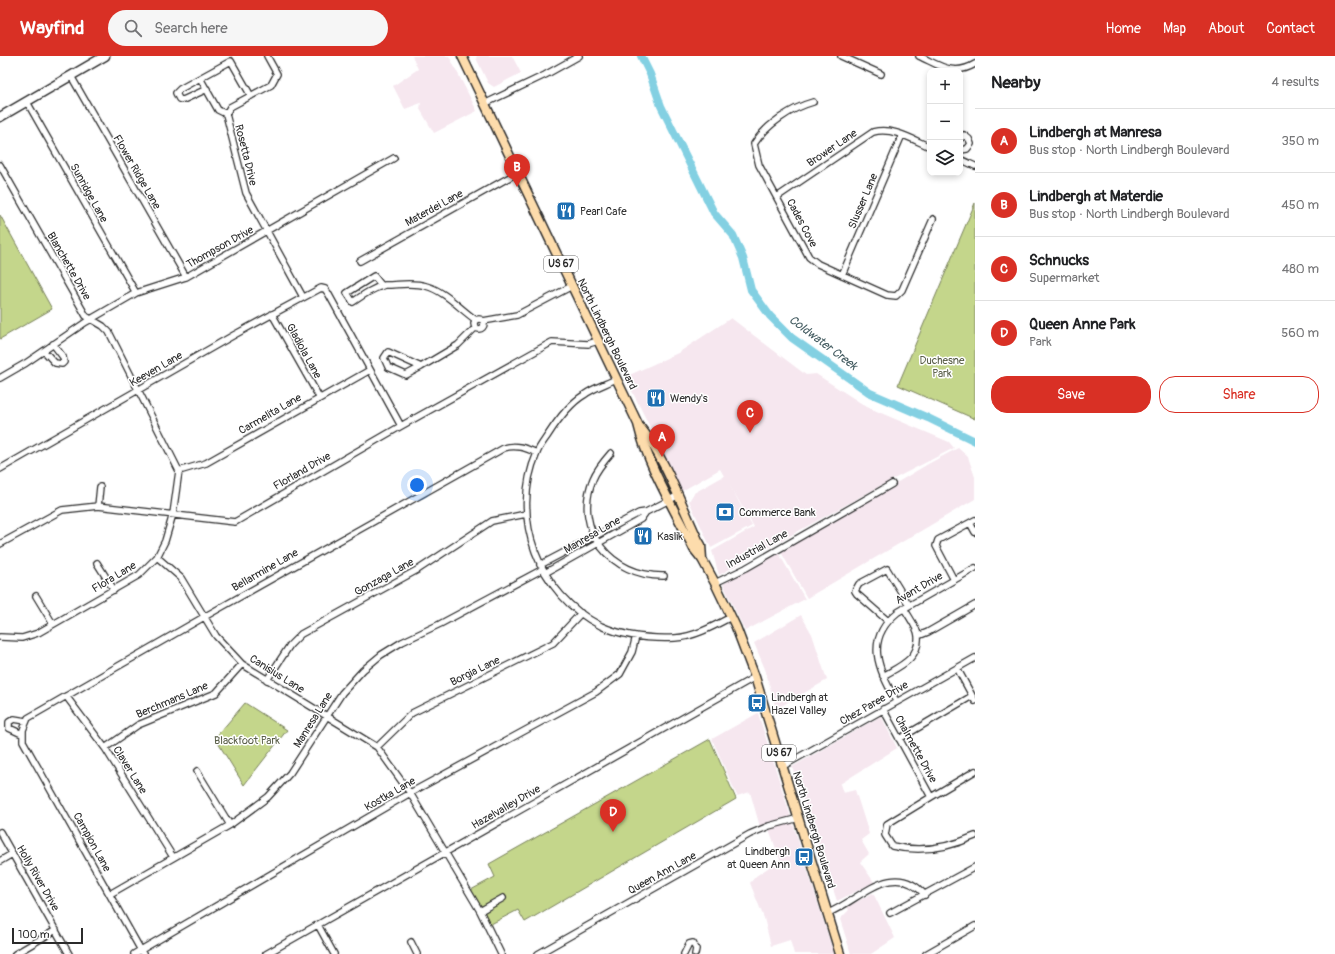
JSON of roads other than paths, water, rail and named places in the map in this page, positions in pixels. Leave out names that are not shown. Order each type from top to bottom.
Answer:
[{"type":"main road","points":[[0,117],[71,76],[94,58],[105,56]]},
{"type":"main road","name":"North Lindbergh Boulevard","points":[[462,57],[638,424],[642,439],[674,498],[694,549],[702,559],[731,617],[755,677],[840,954]]},
{"type":"street","name":"Rosetta Drive","points":[[267,56],[276,70],[275,78],[270,85],[230,107],[226,114],[242,185],[303,297]]},
{"type":"street","points":[[484,104],[545,76],[579,56]]},
{"type":"street","points":[[841,56],[881,74]]},
{"type":"street","points":[[919,56],[947,69],[956,71],[966,69],[975,64]]},
{"type":"street","points":[[207,89],[183,100],[177,97],[177,91],[231,61],[251,96]]},
{"type":"street","name":"Flower Ridge Lane","points":[[71,76],[186,277]]},
{"type":"street","points":[[200,78],[218,110],[226,114]]},
{"type":"street","name":"Sunridge Lane","points":[[27,102],[136,293]]},
{"type":"street","name":"Cades Cove","points":[[813,102],[801,106],[762,132],[754,144],[760,165],[809,257],[818,264],[842,275],[887,295],[896,296],[902,290],[933,220]]},
{"type":"street","name":"Brower Lane","points":[[777,197],[874,132],[883,129],[927,146]]},
{"type":"street","name":"Slusser Lane","points":[[842,275],[902,135]]},
{"type":"street","points":[[963,137],[967,137],[971,144],[967,149],[963,150]]},
{"type":"street","name":"Thompson Drive","points":[[0,378],[44,351],[92,318],[136,293],[186,277],[394,158]]},
{"type":"street","points":[[963,160],[975,166]]},
{"type":"street","name":"Blanchette Drive","points":[[0,165],[86,316],[92,318],[109,332],[140,390]]},
{"type":"street","name":"Materdei Lane","points":[[360,261],[517,173]]},
{"type":"street","points":[[382,286],[374,276],[347,293],[353,302],[382,286],[416,284],[426,286],[437,290],[476,320],[479,319],[483,321],[517,315],[572,286]]},
{"type":"street","name":"Keeven Lane","points":[[0,469],[318,289],[323,288],[328,292],[370,370]]},
{"type":"street","name":"Gladiola Lane","points":[[272,314],[319,398]]},
{"type":"street","points":[[476,320],[474,324],[476,327]]},
{"type":"street","points":[[476,327],[481,328],[483,321]]},
{"type":"street","points":[[421,367],[388,352],[384,358],[388,367],[406,375],[421,367],[464,341],[476,327]]},
{"type":"street","name":"Florland Drive","points":[[0,544],[62,510],[98,506],[235,522],[401,426],[552,342],[588,344],[598,341]]},
{"type":"street","points":[[44,351],[55,363],[62,364],[64,362],[63,357],[53,344]]},
{"type":"street","points":[[370,370],[401,426]]},
{"type":"street","name":"Carmelita Lane","points":[[179,471],[206,463],[370,370]]},
{"type":"street","points":[[616,379],[583,395],[557,422],[537,453],[528,482],[526,514],[531,541],[543,569],[557,590],[581,613],[602,626],[636,636],[676,638],[709,629],[731,617]]},
{"type":"street","points":[[140,390],[139,394],[179,471]]},
{"type":"street","name":"Bellarmine Lane","points":[[26,721],[32,715],[204,616],[504,448],[511,446],[523,447],[537,453]]},
{"type":"street","points":[[610,454],[600,465],[593,478],[587,508],[590,526],[599,544],[616,563],[628,570],[650,577],[664,576]]},
{"type":"street","name":"Flora Lane","points":[[0,638],[22,638],[38,633],[139,575],[157,557],[165,541],[173,514],[179,471]]},
{"type":"street","name":"Industrial Lane","points":[[715,583],[746,568],[892,484]]},
{"type":"street","points":[[98,506],[100,487]]},
{"type":"street","name":"Manresa Lane","points":[[543,569],[594,535],[674,498]]},
{"type":"street","name":"Manresa Lane","points":[[110,894],[230,825],[268,797],[290,773],[352,681],[381,655],[402,642],[543,569],[599,544],[641,519],[646,512]]},
{"type":"street","name":"Gonzaga Lane","points":[[267,680],[290,645],[301,634],[419,569],[492,521],[526,514]]},
{"type":"street","points":[[954,580],[936,546],[938,540],[973,522],[975,532]]},
{"type":"street","name":"Canisius Lane","points":[[157,557],[181,578],[216,636],[242,664],[377,747],[410,793],[480,911],[501,954]]},
{"type":"street","points":[[97,563],[114,590]]},
{"type":"street","points":[[883,676],[908,661],[916,650],[918,636],[888,569],[859,584],[855,591],[888,621]]},
{"type":"street","name":"Avant Drive","points":[[896,702],[878,665],[877,649],[881,635],[888,621],[906,607],[974,570]]},
{"type":"street","points":[[36,596],[54,624]]},
{"type":"street","points":[[918,636],[975,607]]},
{"type":"street","name":"Borgia Lane","points":[[377,747],[412,713],[554,643],[581,613]]},
{"type":"street","name":"Kostka Lane","points":[[134,954],[142,952],[410,793],[596,692],[620,674],[632,652],[636,636]]},
{"type":"street","name":"Chez Paree Drive","points":[[783,766],[975,658]]},
{"type":"street","name":"Berchmans Lane","points":[[105,748],[138,725],[216,693],[242,664]]},
{"type":"street","points":[[899,738],[973,694],[957,668]]},
{"type":"street","name":"Hazelvalley Drive","points":[[266,954],[755,677]]},
{"type":"street","name":"Claver Lane","points":[[66,696],[105,748],[173,858]]},
{"type":"street","name":"Chalmette Drive","points":[[883,709],[931,797],[975,771]]},
{"type":"street","points":[[14,719],[26,721],[22,734],[9,728],[9,722],[14,719]]},
{"type":"street","name":"Campion Lane","points":[[22,734],[23,741],[142,952]]},
{"type":"street","points":[[198,771],[230,825]]},
{"type":"street","points":[[931,797],[888,824],[885,835],[892,846],[905,850],[928,849],[951,846],[975,836]]},
{"type":"street","name":"Queen Ann Lane","points":[[538,954],[750,834],[769,826],[799,818]]},
{"type":"street","name":"Holly River Drive","points":[[0,832],[69,954]]},
{"type":"street","points":[[0,861],[12,854]]},
{"type":"street","points":[[890,913],[975,867]]},
{"type":"street","points":[[828,913],[875,886],[891,880],[897,879],[908,882],[920,888],[925,895]]},
{"type":"street","points":[[480,911],[503,898]]},
{"type":"street","points":[[318,925],[334,954]]},
{"type":"street","points":[[926,954],[975,926]]},
{"type":"street","points":[[15,954],[56,930]]},
{"type":"street","points":[[411,942],[418,954]]},
{"type":"street","points":[[684,954],[689,944],[693,943],[696,949],[695,954]]},
{"type":"waterway","name":"Coldwater Creek","points":[[641,56],[650,74],[661,106],[714,213],[733,235],[743,258],[751,290],[770,316],[792,338],[870,393],[928,418],[975,441]]},
{"type":"place","name":"Lindbergh at Materdie","points":[[517,187]]},
{"type":"place","name":"Pearl Cafe","points":[[566,211]]},
{"type":"place","name":"Wendy's","points":[[656,398]]},
{"type":"place","name":"Schnucks","points":[[750,433]]},
{"type":"place","name":"Lindbergh at Manresa","points":[[662,457]]},
{"type":"place","name":"Commerce Bank","points":[[725,512]]},
{"type":"place","name":"Kaslik","points":[[643,536]]},
{"type":"place","name":"Lindbergh at Hazel Valley","points":[[757,703]]},
{"type":"place","name":"Queen Anne Park","points":[[613,832]]},
{"type":"place","name":"Lindbergh at Queen Ann","points":[[804,857]]},
{"type":"park label","name":"Duchesne Park","points":[[942,366]]},
{"type":"park label","name":"Blackfoot Park","points":[[247,740]]}]
